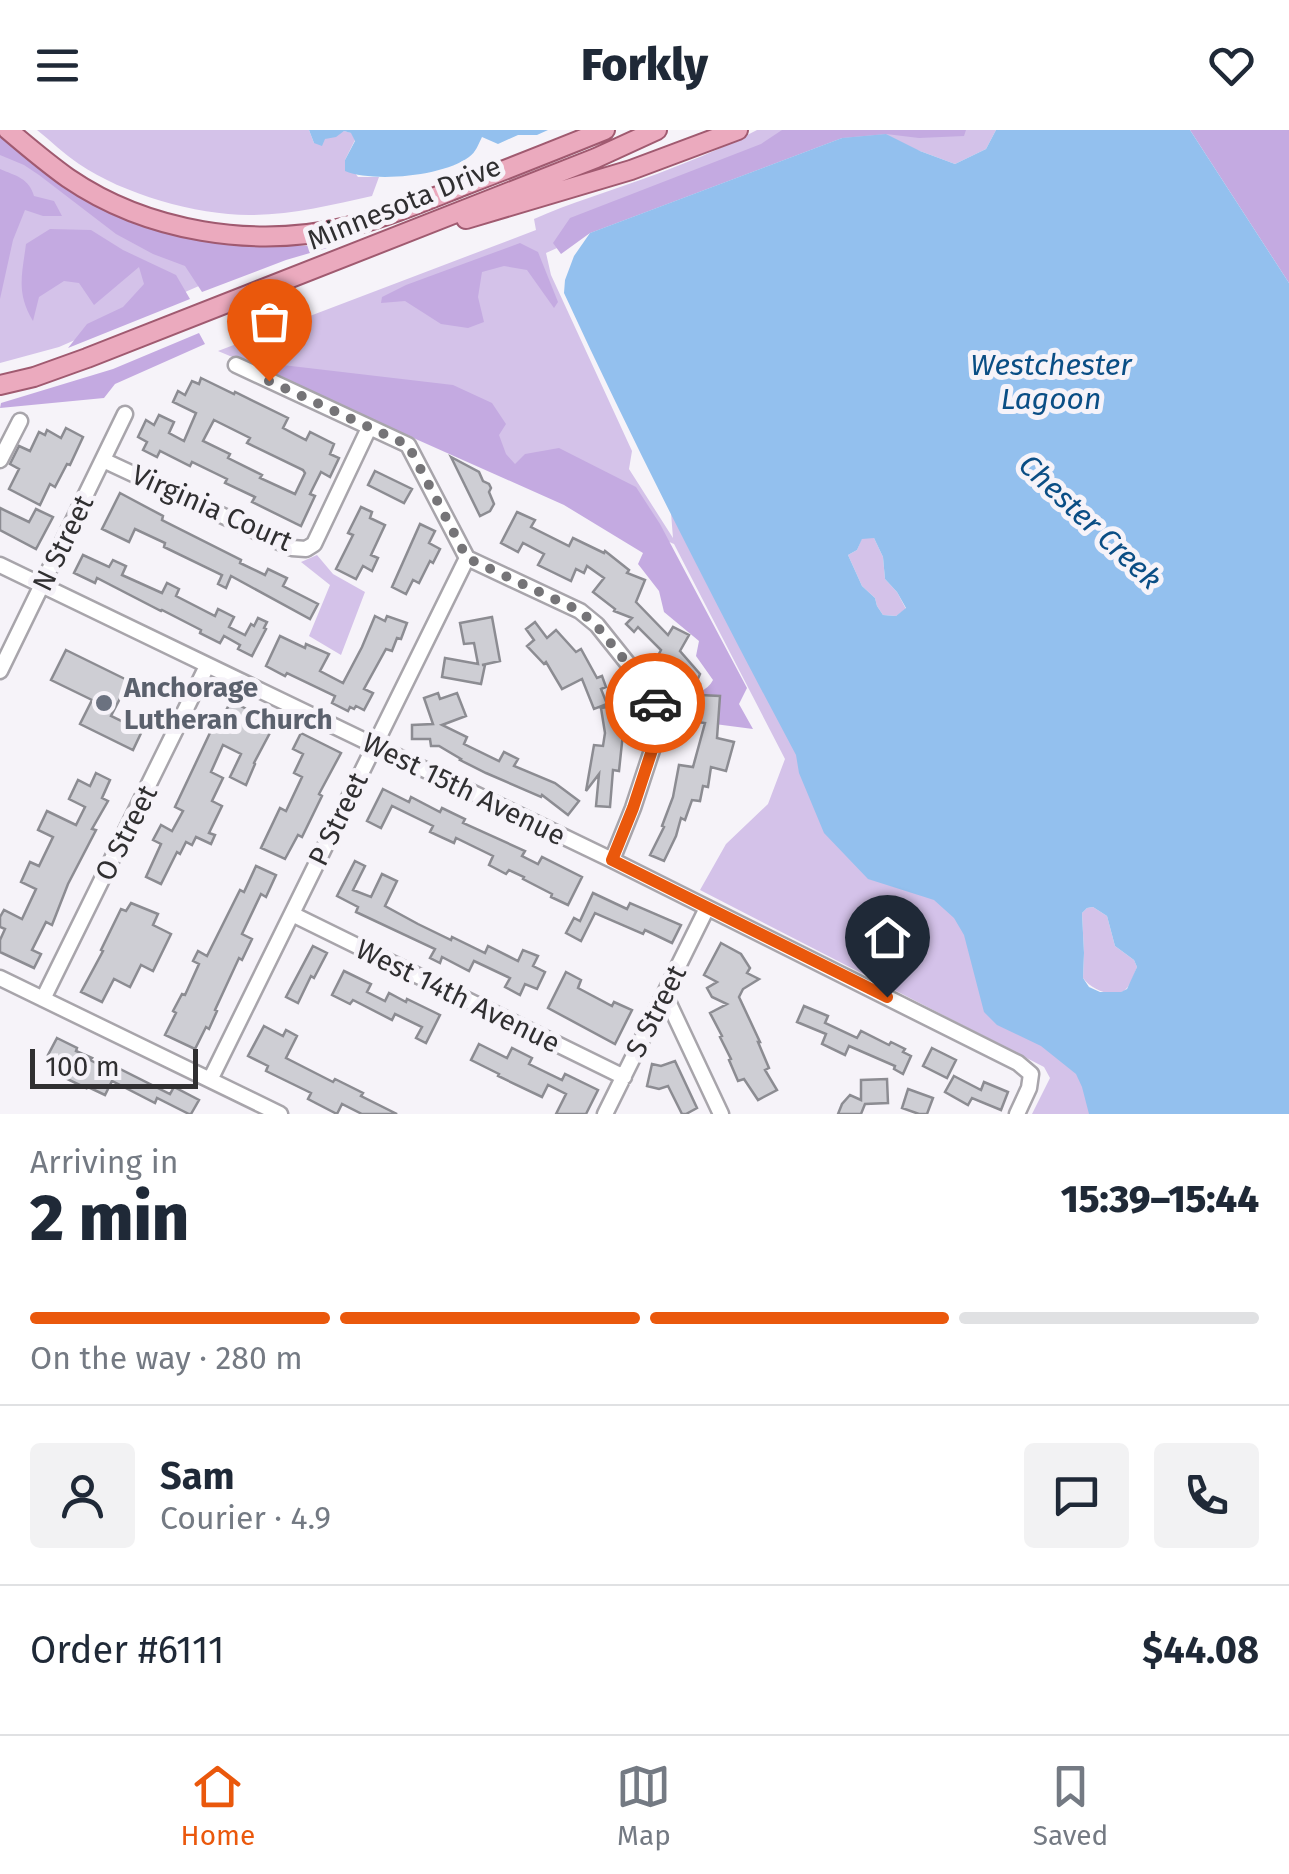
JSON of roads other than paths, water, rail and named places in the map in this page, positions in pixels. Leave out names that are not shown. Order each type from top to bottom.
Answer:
[{"type":"main road","name":"Minnesota Drive","points":[[8,130],[70,180],[106,200],[173,225],[257,237],[345,228],[393,214],[605,130]]},
{"type":"main road","name":"Minnesota Drive","points":[[0,386],[87,358],[596,158],[657,130]]},
{"type":"main road","points":[[384,242],[631,170],[738,130]]},
{"type":"street","points":[[236,366],[408,445],[467,558],[580,611],[653,695],[659,717],[656,738],[612,860]]},
{"type":"street","name":"N Street","points":[[0,671],[125,414]]},
{"type":"street","points":[[0,460],[20,422]]},
{"type":"street","name":"Virginia Court","points":[[103,460],[292,548],[306,548],[314,544],[369,428]]},
{"type":"street","name":"P Street","points":[[210,1080],[467,558]]},
{"type":"street","name":"West 15th Avenue","points":[[0,566],[612,860],[1018,1062],[1032,1074],[1030,1088],[1017,1114]]},
{"type":"street","name":"O Street","points":[[43,999],[207,666]]},
{"type":"street","name":"S Street","points":[[605,1114],[707,908]]},
{"type":"street","name":"West 14th Avenue","points":[[292,914],[624,1077]]},
{"type":"street","points":[[0,978],[280,1114]]},
{"type":"street","points":[[665,995],[721,1114]]},
{"type":"water","points":[[309,130],[548,130],[537,135],[518,135],[498,144],[482,137],[469,157],[443,169],[373,177],[345,171],[345,160],[355,141],[351,133],[344,131],[325,139],[322,146],[314,143]]},
{"type":"water","name":"Westchester Lagoon","points":[[996,130],[1190,130],[1289,283],[1289,1114],[1089,1114],[1076,1074],[1041,1046],[997,1025],[984,1012],[964,935],[954,918],[934,900],[868,879],[824,833],[799,773],[796,755],[677,526],[564,293],[574,256],[590,233],[842,138],[886,134],[955,164],[986,149]],"holes":[[[874,538],[883,557],[885,579],[906,608],[896,616],[883,615],[875,598],[862,586],[848,555],[857,550],[862,539]],[[1093,907],[1107,916],[1115,946],[1137,967],[1127,989],[1121,992],[1100,992],[1089,987],[1083,978],[1082,913]]]},
{"type":"place","name":"Anchorage Lutheran Church","points":[[104,703]]},
{"type":"water label","name":"Chester Creek","points":[[1090,522]]}]
